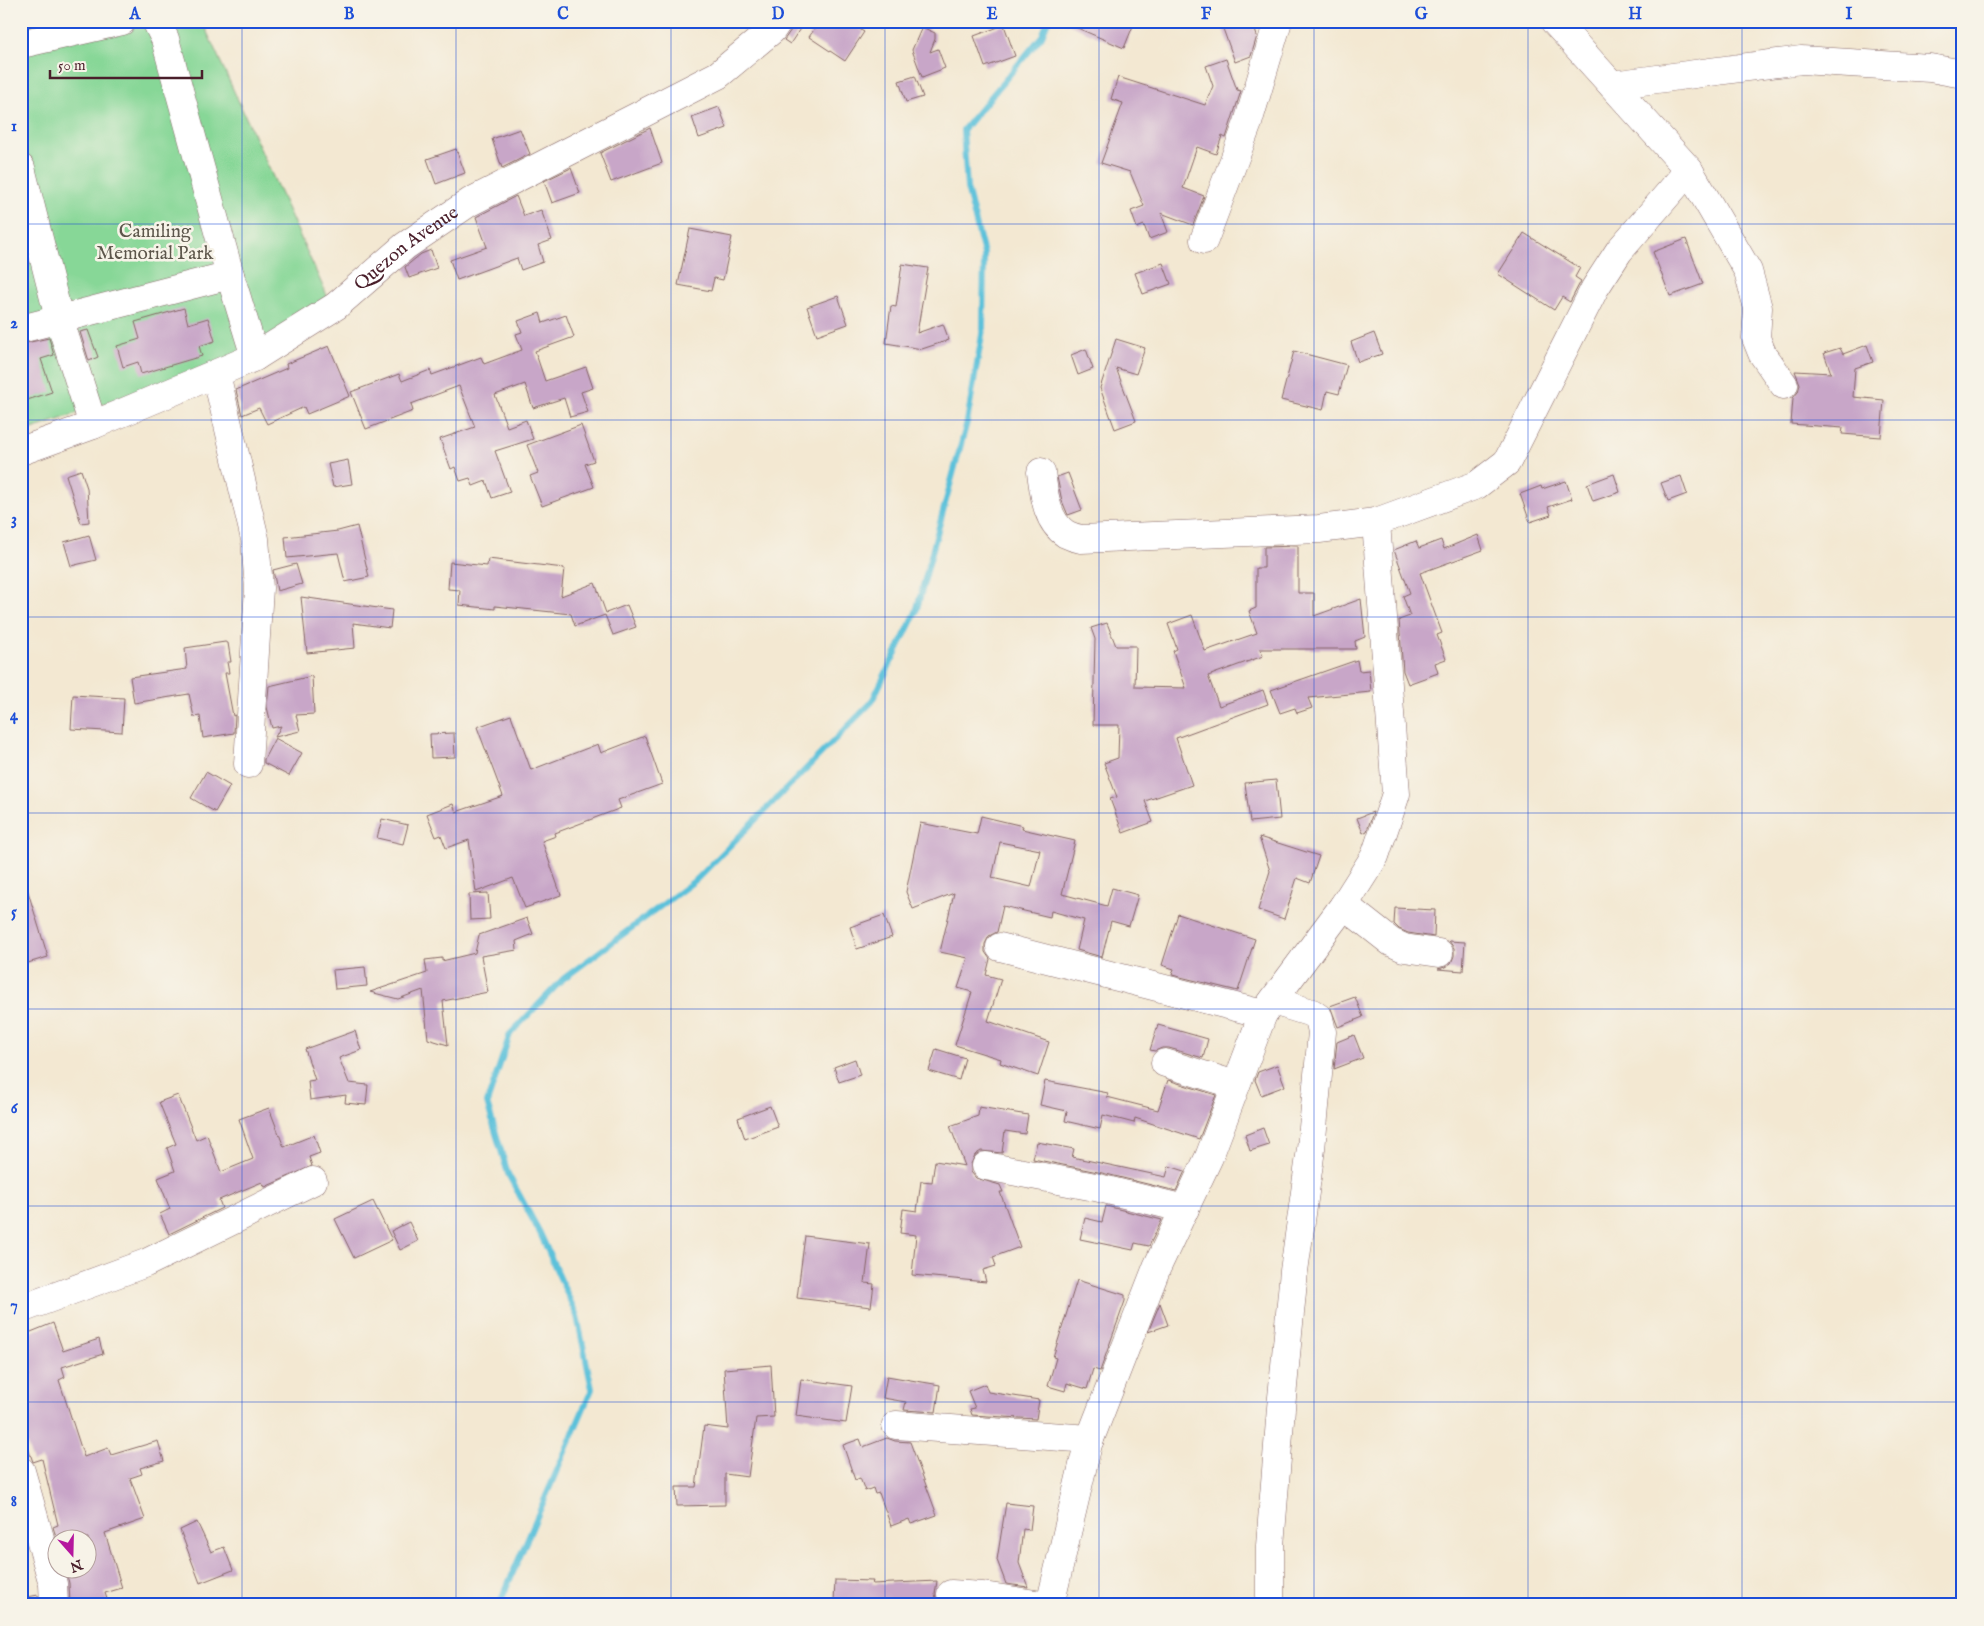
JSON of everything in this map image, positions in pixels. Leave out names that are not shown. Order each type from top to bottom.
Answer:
[{"type":"street","points":[[21,44],[122,21]]},
{"type":"street","points":[[156,21],[165,39],[230,275],[255,357]]},
{"type":"street","name":"Quezon Avenue","points":[[21,451],[93,426],[255,357],[336,306],[405,246],[470,202],[718,75],[772,30],[778,21]]},
{"type":"street","points":[[1204,240],[1248,123],[1278,21]]},
{"type":"street","points":[[1554,21],[1689,170],[1748,271],[1758,308],[1756,338],[1762,353],[1784,386]]},
{"type":"street","points":[[1612,85],[1801,60],[1930,68],[1963,74]]},
{"type":"street","points":[[21,168],[60,318],[93,426]]},
{"type":"street","points":[[1041,472],[1046,502],[1052,519],[1065,534],[1081,539],[1319,529],[1376,522],[1477,485],[1507,462],[1595,288],[1619,251],[1689,170]]},
{"type":"street","points":[[21,329],[230,275]]},
{"type":"street","points":[[216,374],[255,539],[259,588],[248,764]]},
{"type":"street","points":[[1050,1605],[1090,1439],[1158,1267],[1209,1157],[1268,1008],[1344,905],[1375,856],[1396,794],[1376,522]]},
{"type":"street","points":[[1344,905],[1391,942],[1404,948],[1439,953]]},
{"type":"street","points":[[1000,947],[1268,1008],[1312,1013],[1319,1018],[1322,1032],[1311,1149],[1294,1271],[1282,1398],[1270,1546],[1270,1605]]},
{"type":"street","points":[[1165,1063],[1236,1085]]},
{"type":"street","points":[[986,1166],[1096,1187],[1185,1209]]},
{"type":"street","points":[[21,1309],[146,1263],[313,1181]]},
{"type":"street","points":[[896,1425],[1090,1439]]},
{"type":"street","points":[[21,1471],[53,1584],[54,1605]]},
{"type":"street","points":[[951,1594],[983,1596],[1042,1605]]},
{"type":"green space","name":"Camiling Memorial Park","points":[[21,21],[202,21],[330,302],[234,358],[21,433]]},
{"type":"building","points":[[794,21],[805,21],[790,44],[784,40],[791,30]]},
{"type":"building","points":[[820,21],[847,21],[864,32],[845,61],[809,37]]},
{"type":"building","points":[[1061,21],[1135,21],[1124,48]]},
{"type":"building","points":[[1235,21],[1252,21],[1257,36],[1251,56],[1235,62],[1222,26]]},
{"type":"building","points":[[1004,25],[1015,56],[985,67],[974,36]]},
{"type":"building","points":[[922,27],[935,33],[935,39],[930,52],[938,49],[945,68],[922,77],[912,50]]},
{"type":"building","points":[[1226,59],[1237,90],[1241,91],[1226,138],[1222,136],[1216,154],[1197,147],[1183,188],[1204,196],[1193,225],[1161,213],[1168,232],[1149,239],[1144,225],[1137,228],[1131,211],[1144,206],[1130,172],[1101,163],[1123,103],[1111,99],[1118,77],[1205,105],[1213,86],[1206,66]]},
{"type":"building","points":[[915,76],[923,97],[906,102],[899,81]]},
{"type":"building","points":[[719,107],[727,128],[699,138],[692,117]]},
{"type":"building","points":[[650,128],[662,163],[611,182],[600,153]]},
{"type":"building","points":[[520,129],[530,154],[502,168],[492,139]]},
{"type":"building","points":[[456,149],[465,173],[436,184],[427,159]]},
{"type":"building","points":[[571,168],[580,193],[552,203],[544,181]]},
{"type":"building","points":[[516,196],[524,216],[541,210],[552,240],[538,245],[543,262],[521,270],[517,258],[457,280],[450,260],[487,247],[476,217]]},
{"type":"building","points":[[690,229],[732,237],[723,280],[714,278],[711,291],[678,285]]},
{"type":"building","points":[[1524,233],[1580,268],[1575,277],[1581,281],[1570,302],[1562,297],[1554,310],[1498,274]]},
{"type":"building","points":[[1686,239],[1703,284],[1670,296],[1653,252]]},
{"type":"building","points":[[431,250],[437,268],[409,278],[405,267],[421,254]]},
{"type":"building","points":[[1163,263],[1171,284],[1143,294],[1135,273]]},
{"type":"building","points":[[902,264],[928,268],[917,333],[943,324],[949,340],[922,349],[886,343],[891,306],[896,307]]},
{"type":"building","points":[[838,296],[848,324],[817,335],[807,307]]},
{"type":"building","points":[[184,308],[188,324],[208,318],[215,341],[199,346],[202,356],[141,374],[138,362],[123,367],[117,346],[140,339],[135,322]]},
{"type":"building","points":[[540,313],[543,323],[566,315],[574,337],[535,351],[545,381],[586,367],[593,388],[581,392],[588,412],[570,417],[564,398],[533,408],[525,384],[495,395],[507,427],[526,420],[533,439],[495,451],[510,492],[492,498],[486,481],[473,486],[470,478],[460,481],[455,467],[451,469],[440,439],[475,427],[459,386],[411,404],[413,411],[366,429],[351,392],[399,374],[402,381],[430,370],[432,375],[481,357],[484,364],[522,350],[516,334],[522,332],[518,321]]},
{"type":"building","points":[[88,330],[98,357],[89,361],[80,332]]},
{"type":"building","points":[[1374,333],[1382,354],[1358,362],[1351,342]]},
{"type":"building","points":[[49,338],[54,355],[41,359],[52,392],[21,402],[21,344]]},
{"type":"building","points":[[1116,339],[1145,348],[1136,374],[1116,368],[1136,421],[1115,429],[1100,388]]},
{"type":"building","points":[[1867,345],[1873,362],[1855,368],[1853,397],[1884,400],[1881,437],[1842,434],[1843,428],[1791,424],[1793,398],[1798,392],[1800,384],[1795,371],[1831,373],[1824,353],[1840,348],[1843,354]]},
{"type":"building","points":[[329,346],[350,396],[307,414],[304,407],[267,424],[259,408],[242,415],[236,390],[287,368],[286,364]]},
{"type":"building","points":[[1086,349],[1093,369],[1078,375],[1071,355]]},
{"type":"building","points":[[1294,351],[1347,365],[1339,394],[1327,391],[1323,410],[1281,400]]},
{"type":"building","points":[[581,425],[594,461],[585,464],[594,487],[542,506],[530,476],[538,473],[527,445]]},
{"type":"building","points":[[348,460],[352,484],[333,487],[328,464]]},
{"type":"building","points":[[81,470],[87,488],[89,522],[81,523],[66,475]]},
{"type":"building","points":[[1068,473],[1082,510],[1068,515],[1062,501],[1057,477]]},
{"type":"building","points":[[1614,474],[1620,492],[1593,501],[1587,484]]},
{"type":"building","points":[[1681,476],[1687,494],[1668,501],[1661,483]]},
{"type":"building","points":[[1566,481],[1572,499],[1548,507],[1551,515],[1530,522],[1520,494],[1541,486],[1542,489]]},
{"type":"building","points":[[357,526],[369,577],[345,582],[338,553],[287,558],[285,537],[338,531]]},
{"type":"building","points":[[89,535],[96,560],[71,566],[64,542]]},
{"type":"building","points":[[1478,535],[1483,550],[1420,573],[1442,633],[1437,635],[1446,659],[1435,663],[1438,673],[1408,684],[1403,671],[1399,620],[1410,616],[1403,596],[1410,593],[1394,550],[1416,541],[1419,548],[1441,540],[1444,549]]},
{"type":"building","points":[[1298,546],[1298,593],[1314,593],[1314,616],[1361,599],[1365,637],[1355,641],[1356,649],[1260,649],[1263,656],[1208,676],[1219,706],[1263,690],[1268,704],[1176,738],[1192,785],[1145,801],[1153,822],[1123,833],[1110,799],[1117,797],[1104,763],[1118,758],[1119,725],[1093,725],[1095,639],[1091,628],[1107,623],[1116,646],[1136,646],[1135,687],[1186,688],[1173,651],[1177,649],[1168,624],[1192,615],[1205,651],[1257,633],[1249,611],[1256,608],[1256,568],[1264,568],[1264,547]]},
{"type":"building","points":[[488,559],[564,568],[561,596],[595,583],[606,613],[627,605],[636,627],[613,635],[605,615],[575,626],[571,614],[495,606],[495,609],[459,605],[460,590],[448,589],[450,562],[487,566]]},
{"type":"building","points":[[296,564],[302,584],[277,591],[273,570]]},
{"type":"building","points":[[301,597],[392,610],[390,628],[353,623],[355,648],[307,653]]},
{"type":"building","points":[[228,643],[231,662],[227,662],[229,673],[225,673],[233,716],[235,715],[234,733],[203,738],[200,716],[194,717],[189,694],[134,703],[130,677],[187,669],[185,648]]},
{"type":"building","points":[[1357,660],[1359,671],[1369,670],[1371,692],[1308,698],[1312,708],[1297,713],[1295,708],[1280,713],[1271,690]]},
{"type":"building","points":[[312,676],[314,714],[296,715],[300,731],[275,737],[281,726],[272,728],[267,707],[269,686]]},
{"type":"building","points":[[73,695],[124,698],[122,732],[71,729]]},
{"type":"building","points":[[511,715],[531,770],[598,744],[601,753],[645,736],[662,784],[618,800],[621,808],[555,833],[556,836],[542,841],[561,895],[525,908],[513,878],[476,892],[469,840],[446,848],[441,835],[436,837],[427,814],[453,804],[456,812],[503,796],[477,727]]},
{"type":"building","points":[[454,733],[455,757],[431,758],[430,734]]},
{"type":"building","points":[[275,738],[302,753],[289,776],[264,763],[264,759]]},
{"type":"building","points":[[206,772],[230,786],[215,812],[191,798]]},
{"type":"building","points":[[1276,780],[1280,819],[1250,822],[1245,783]]},
{"type":"building","points":[[1373,812],[1367,831],[1363,833],[1357,818]]},
{"type":"building","points":[[981,816],[1023,826],[1022,829],[1075,841],[1062,894],[1107,906],[1112,888],[1138,895],[1129,926],[1111,921],[1102,957],[1077,950],[1084,920],[1051,911],[1050,917],[1003,906],[997,932],[989,936],[985,944],[985,952],[990,959],[986,975],[1001,979],[988,1021],[1049,1042],[1038,1076],[1000,1063],[1001,1059],[955,1045],[972,992],[958,988],[968,958],[940,952],[954,893],[913,909],[906,892],[920,823],[977,834]],"holes":[[[1000,842],[1040,850],[1031,887],[992,878]]]},
{"type":"building","points":[[382,819],[408,825],[403,844],[377,838]]},
{"type":"building","points":[[1259,837],[1319,856],[1310,883],[1297,878],[1284,919],[1258,910],[1270,871]]},
{"type":"building","points":[[25,882],[48,957],[21,965],[21,883]]},
{"type":"building","points":[[488,893],[490,919],[470,920],[469,894]]},
{"type":"building","points":[[1395,908],[1435,910],[1434,937],[1408,933],[1399,929],[1394,924]]},
{"type":"building","points":[[1178,914],[1255,939],[1238,991],[1172,975],[1174,969],[1162,965]]},
{"type":"building","points":[[884,915],[892,937],[857,949],[850,927]]},
{"type":"building","points":[[527,918],[533,934],[516,941],[517,950],[481,956],[488,992],[443,1001],[448,1045],[428,1039],[423,990],[398,999],[370,992],[427,973],[425,960],[442,958],[442,961],[475,953],[479,935]]},
{"type":"building","points":[[1449,941],[1465,942],[1463,971],[1438,969],[1451,963],[1454,956],[1454,948]]},
{"type":"building","points":[[365,967],[367,986],[335,989],[333,970]]},
{"type":"building","points":[[1355,997],[1363,1017],[1338,1027],[1330,1006]]},
{"type":"building","points":[[1158,1025],[1208,1039],[1203,1058],[1169,1048],[1155,1051],[1150,1050]]},
{"type":"building","points":[[355,1031],[361,1050],[339,1058],[349,1083],[368,1085],[366,1105],[345,1103],[346,1095],[310,1100],[308,1081],[315,1080],[305,1049]]},
{"type":"building","points":[[1354,1035],[1363,1058],[1334,1069],[1337,1042]]},
{"type":"building","points":[[936,1049],[965,1058],[959,1080],[929,1071]]},
{"type":"building","points":[[855,1059],[860,1075],[839,1082],[834,1067]]},
{"type":"building","points":[[1277,1065],[1285,1086],[1261,1095],[1255,1080],[1258,1072]]},
{"type":"building","points":[[1168,1080],[1216,1095],[1199,1139],[1135,1118],[1134,1123],[1103,1115],[1100,1129],[1065,1121],[1067,1111],[1040,1105],[1045,1081],[1108,1093],[1107,1097],[1158,1110]]},
{"type":"building","points":[[178,1095],[196,1140],[207,1135],[221,1172],[253,1159],[239,1119],[269,1108],[284,1147],[314,1135],[320,1153],[309,1157],[312,1166],[265,1187],[262,1182],[219,1200],[222,1208],[169,1234],[160,1214],[170,1209],[158,1178],[175,1171],[167,1148],[176,1144],[159,1102]]},
{"type":"building","points":[[770,1106],[778,1127],[745,1139],[738,1118]]},
{"type":"building","points":[[979,1107],[1028,1115],[1025,1134],[1005,1131],[1002,1153],[981,1151],[975,1155],[971,1164],[971,1172],[976,1178],[1000,1185],[1003,1192],[1000,1192],[1020,1247],[993,1257],[996,1266],[983,1270],[986,1282],[912,1275],[916,1235],[900,1233],[903,1209],[917,1211],[921,1181],[932,1182],[935,1161],[965,1166],[950,1126],[978,1116]]},
{"type":"building","points":[[1263,1128],[1269,1145],[1250,1151],[1245,1135]]},
{"type":"building","points":[[1037,1142],[1074,1149],[1072,1157],[1166,1177],[1169,1166],[1185,1171],[1176,1191],[1098,1172],[1033,1159]]},
{"type":"building","points":[[373,1201],[392,1240],[354,1258],[335,1219]]},
{"type":"building","points":[[1106,1206],[1162,1220],[1149,1246],[1135,1243],[1133,1250],[1080,1239],[1085,1218],[1102,1222]]},
{"type":"building","points":[[409,1222],[418,1241],[400,1250],[391,1231]]},
{"type":"building","points":[[805,1236],[870,1244],[865,1283],[874,1284],[871,1307],[797,1298]]},
{"type":"building","points":[[1077,1280],[1125,1295],[1125,1301],[1100,1371],[1093,1369],[1087,1389],[1067,1383],[1065,1391],[1048,1386],[1056,1358],[1053,1357]]},
{"type":"building","points":[[1160,1303],[1168,1325],[1148,1332]]},
{"type":"building","points":[[53,1323],[63,1351],[99,1339],[103,1354],[62,1367],[65,1377],[59,1380],[84,1457],[108,1448],[111,1455],[158,1441],[164,1461],[140,1468],[142,1474],[130,1478],[145,1519],[105,1533],[122,1588],[105,1593],[109,1605],[70,1605],[68,1578],[98,1578],[98,1528],[53,1528],[58,1525],[42,1459],[33,1462],[21,1428],[21,1399],[26,1397],[21,1378],[28,1376],[21,1358],[21,1336]]},
{"type":"building","points":[[771,1365],[774,1417],[756,1418],[748,1477],[725,1474],[725,1505],[677,1506],[676,1487],[696,1487],[704,1426],[728,1429],[724,1369]]},
{"type":"building","points":[[887,1376],[940,1385],[936,1412],[904,1410],[906,1402],[883,1398]]},
{"type":"building","points":[[801,1379],[852,1386],[846,1423],[796,1416]]},
{"type":"building","points":[[985,1384],[988,1392],[1039,1400],[1036,1419],[972,1415],[970,1409],[975,1408],[968,1391]]},
{"type":"building","points":[[887,1438],[895,1441],[910,1442],[937,1515],[911,1524],[909,1519],[891,1526],[879,1493],[875,1494],[873,1488],[865,1491],[860,1478],[855,1480],[843,1445],[860,1439],[863,1447]]},
{"type":"building","points":[[1006,1503],[1033,1506],[1030,1530],[1023,1529],[1019,1563],[1028,1587],[1006,1584],[997,1560]]},
{"type":"building","points":[[197,1522],[211,1552],[224,1547],[233,1570],[200,1583],[180,1530]]},
{"type":"building","points":[[835,1580],[873,1581],[872,1584],[937,1581],[935,1594],[938,1605],[834,1603]]},
{"type":"building","points":[[38,1595],[38,1605],[29,1605],[28,1597]]},
{"type":"waterway","points":[[499,1605],[592,1389],[577,1316],[540,1233],[508,1174],[487,1103],[510,1034],[563,979],[697,879],[871,703],[916,612],[967,422],[983,329],[984,254],[967,188],[963,130],[1042,36],[1048,21]]}]
